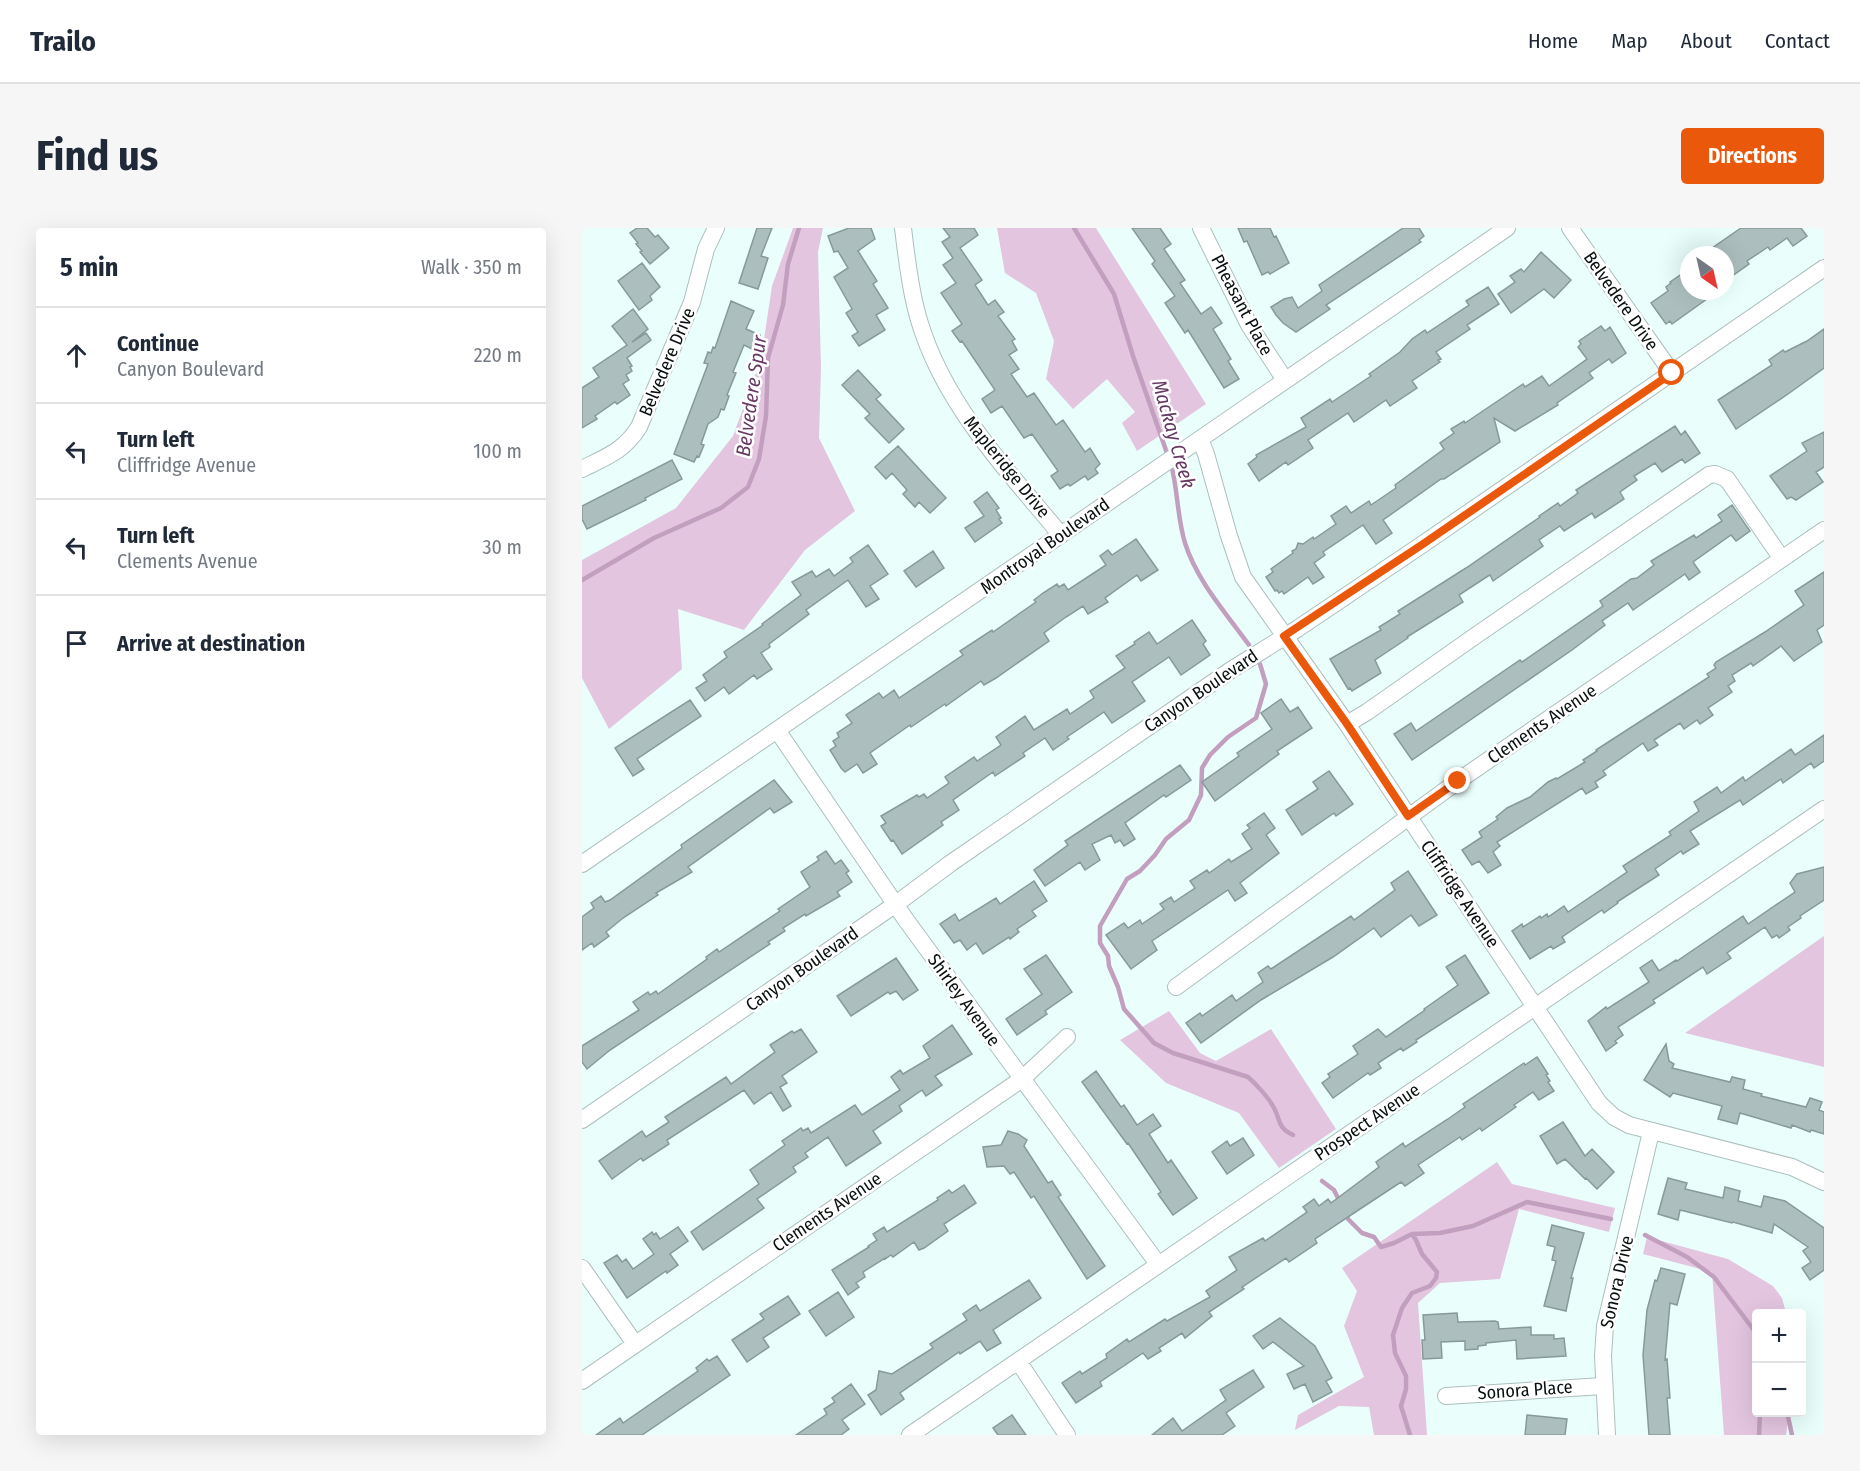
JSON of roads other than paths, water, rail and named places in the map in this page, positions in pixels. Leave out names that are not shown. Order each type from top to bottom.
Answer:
[{"type":"street","name":"Mapleridge Drive","points":[[903,228],[915,306],[926,340],[960,409],[995,457],[1061,535]]},
{"type":"street","name":"Pheasant Place","points":[[1201,228],[1249,325],[1285,380]]},
{"type":"street","name":"Montroyal Boulevard","points":[[582,864],[1508,228]]},
{"type":"street","name":"Belvedere Drive","points":[[1570,228],[1672,373]]},
{"type":"street","name":"Belvedere Drive","points":[[582,469],[622,449],[639,427],[692,302],[710,230]]},
{"type":"street","name":"Canyon Boulevard","points":[[582,1120],[1231,670],[1413,550],[1824,268]]},
{"type":"street","name":"Cliffridge Avenue","points":[[1200,440],[1206,454],[1228,536],[1243,577],[1347,724],[1586,1084],[1607,1112],[1621,1122],[1651,1132],[1792,1167],[1824,1182]]},
{"type":"street","points":[[1347,724],[1709,475],[1715,474],[1727,479],[1782,559]]},
{"type":"street","name":"Clements Avenue","points":[[1176,987],[1408,816],[1824,530]]},
{"type":"street","name":"Shirley Avenue","points":[[777,730],[896,904],[1158,1264]]},
{"type":"street","name":"Prospect Avenue","points":[[910,1435],[1824,809]]},
{"type":"street","name":"Clements Avenue","points":[[582,1381],[1022,1080],[1067,1037]]},
{"type":"street","name":"Sonora Drive","points":[[1607,1435],[1603,1386],[1605,1326],[1651,1132]]},
{"type":"street","points":[[582,1268],[635,1344]]},
{"type":"street","points":[[1018,1360],[1067,1435]]},
{"type":"street","name":"Sonora Place","points":[[1446,1396],[1603,1386]]},
{"type":"waterway","name":"Belvedere Spur","points":[[582,580],[654,538],[721,508],[748,487],[759,459],[766,416],[768,358],[783,305],[788,264],[799,228]]},
{"type":"waterway","name":"Mackay Creek","points":[[1074,228],[1114,294],[1168,456]]},
{"type":"waterway","name":"Mackay Creek","points":[[1171,464],[1182,533],[1190,557],[1213,596],[1249,645]]},
{"type":"waterway","name":"Mackay Creek","points":[[1260,664],[1266,684],[1256,718],[1228,737],[1210,755],[1202,768],[1201,795],[1189,820],[1166,839],[1140,871],[1127,879],[1100,926],[1100,943],[1108,956],[1109,966],[1124,1009],[1154,1043],[1173,1053],[1248,1077],[1269,1100],[1282,1126],[1293,1135]]},
{"type":"waterway","name":"Mackay Creek","points":[[1322,1181],[1334,1190],[1340,1202]]},
{"type":"waterway","points":[[1412,1234],[1440,1233],[1473,1226],[1527,1202],[1611,1219]]},
{"type":"waterway","name":"Mackay Creek","points":[[1346,1212],[1348,1219],[1362,1233],[1374,1237],[1381,1247],[1412,1234],[1422,1254],[1437,1272],[1430,1286],[1412,1293],[1402,1308],[1393,1335],[1395,1353],[1406,1376],[1406,1389],[1401,1406],[1410,1435]]},
{"type":"waterway","points":[[1645,1235],[1687,1257],[1714,1277],[1752,1328]]},
{"type":"waterway","points":[[1759,1435],[1760,1417]]},
{"type":"waterway","points":[[1788,1417],[1792,1435]]}]
